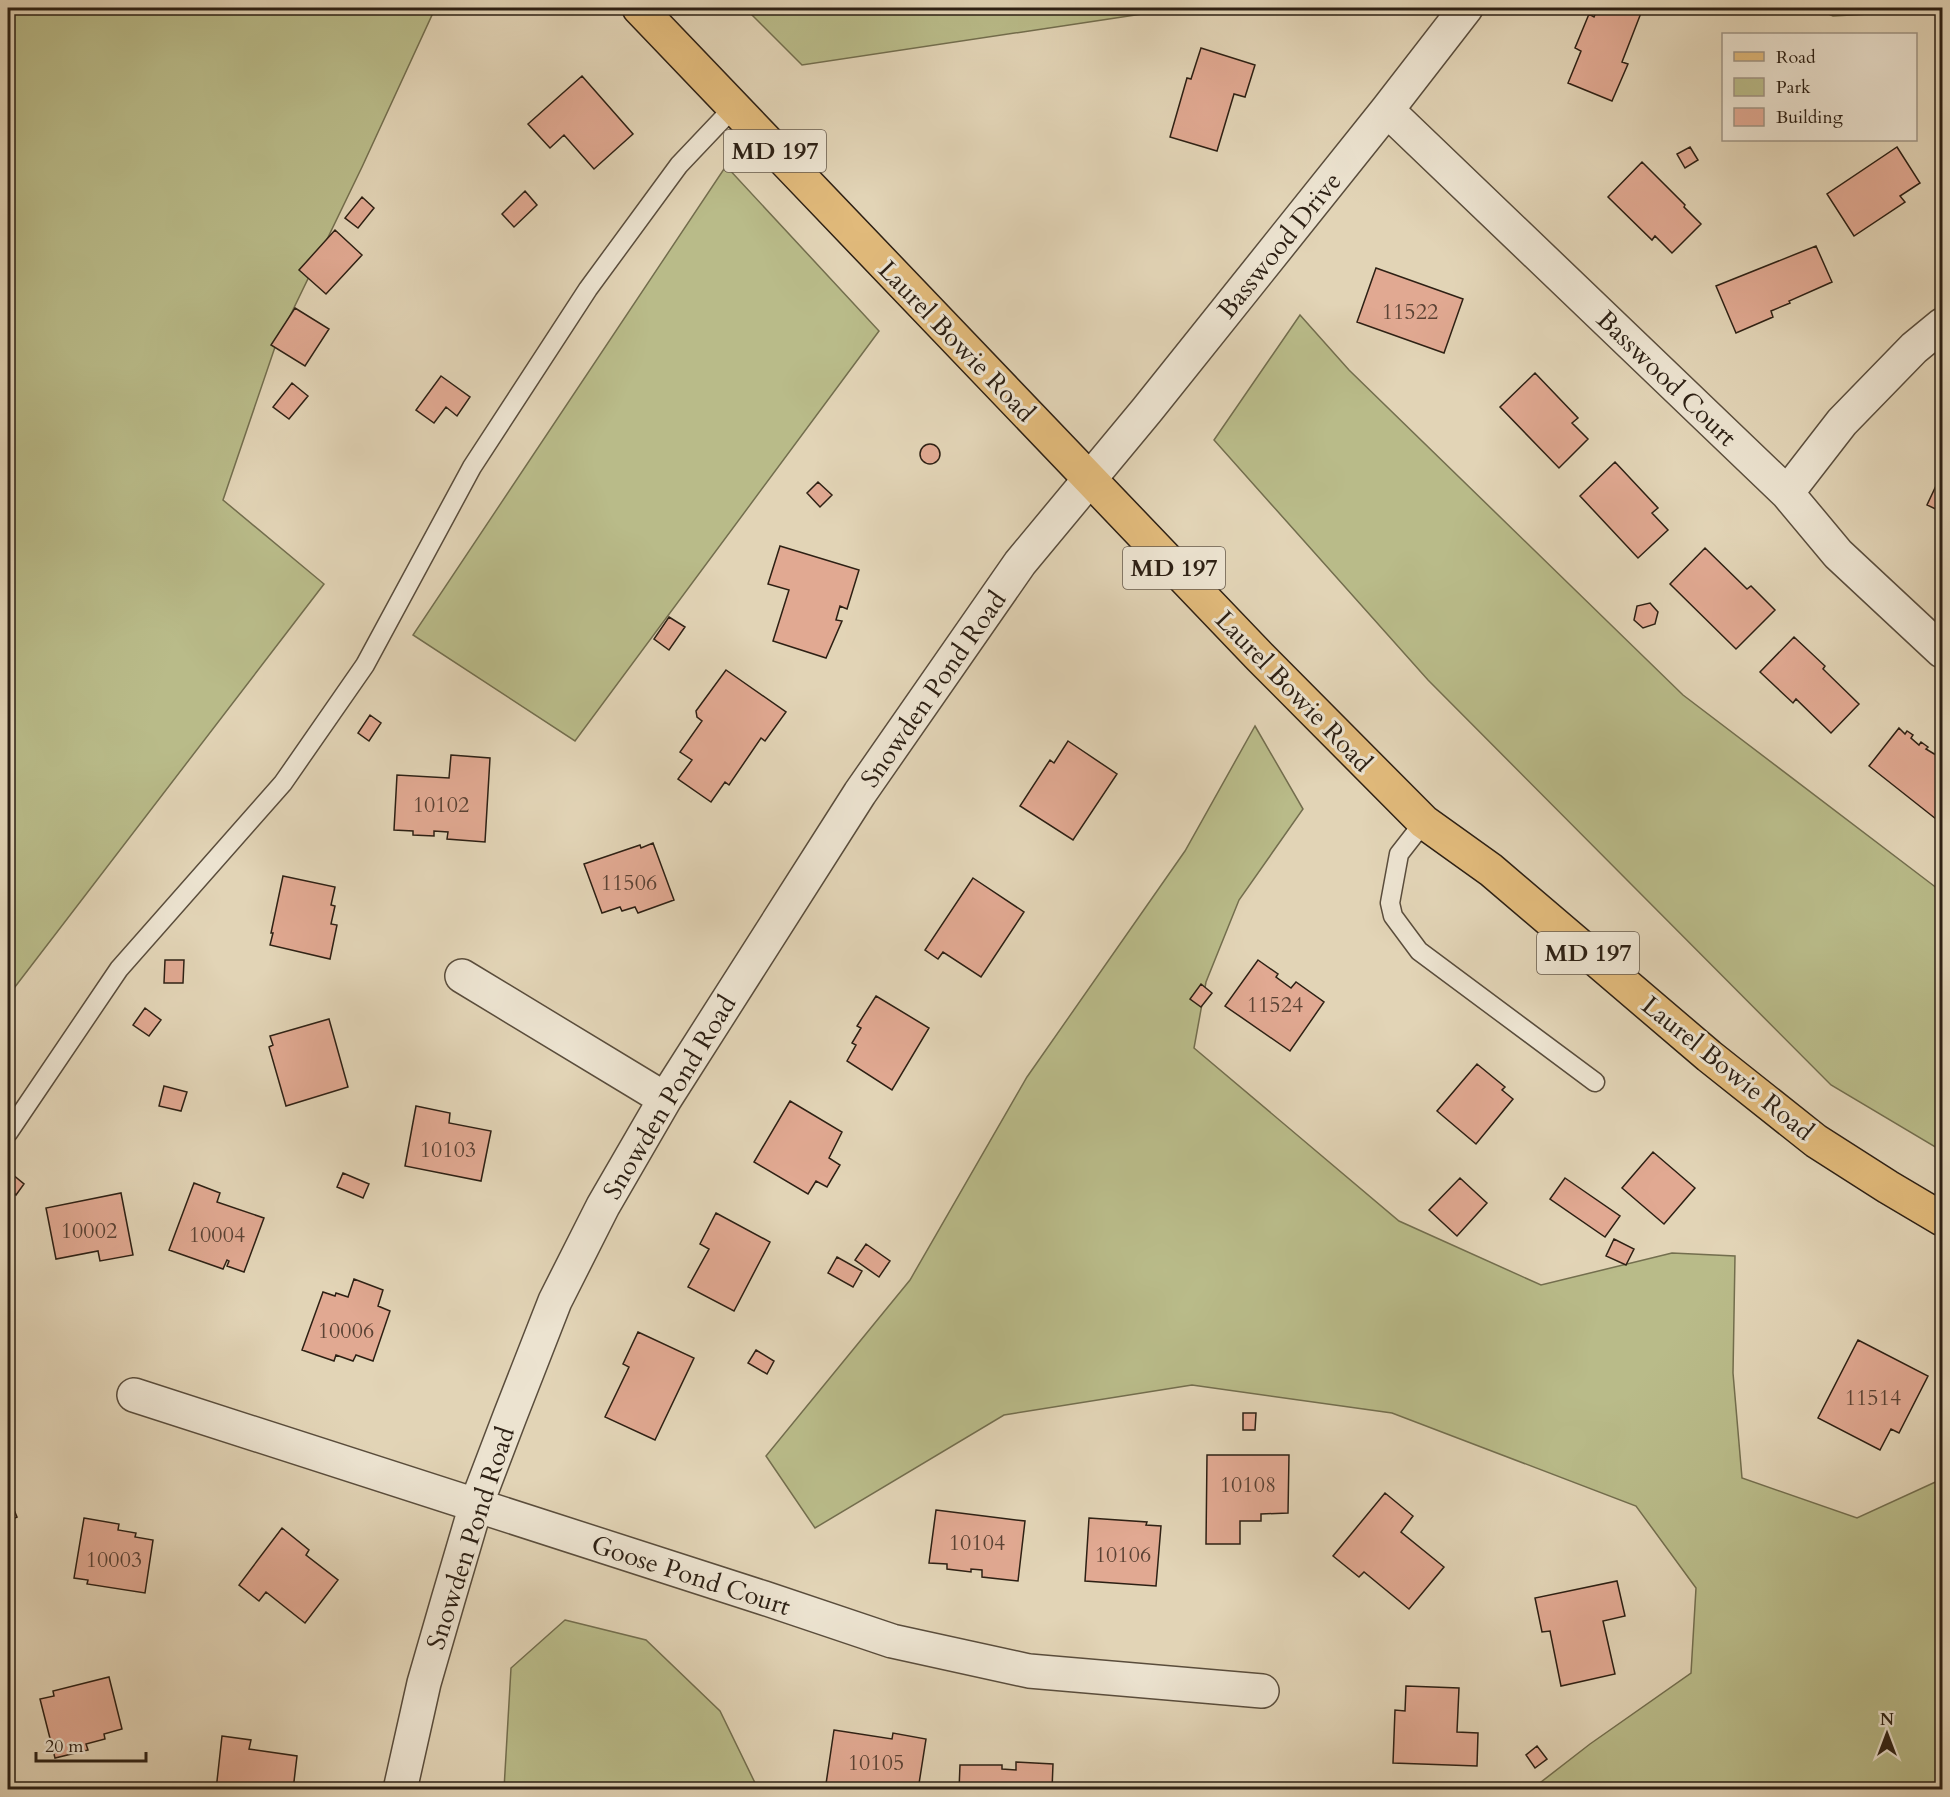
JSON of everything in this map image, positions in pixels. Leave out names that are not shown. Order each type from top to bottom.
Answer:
[{"type":"main road","name":"Laurel Bowie Road","points":[[639,8],[1089,480],[1424,822],[1491,870],[1709,1056],[1816,1141],[1942,1219]]},
{"type":"street","name":"Basswood Drive","points":[[1089,480],[1387,110],[1466,8]]},
{"type":"street","name":"Basswood Court","points":[[1387,110],[1787,493],[1838,554],[1942,651]]},
{"type":"street","points":[[1787,493],[1842,422],[1914,348],[1942,325]]},
{"type":"street","name":"Snowden Pond Road","points":[[400,1790],[424,1683],[476,1505],[555,1301],[603,1206],[665,1099],[860,793],[1020,562],[1089,480]]},
{"type":"street","points":[[462,976],[665,1099]]},
{"type":"street","name":"Goose Pond Court","points":[[134,1395],[892,1641],[965,1659],[1029,1671],[1262,1691]]},
{"type":"lane","points":[[8,1133],[119,969],[283,783],[365,665],[472,467],[588,289],[679,165],[734,107]]},
{"type":"lane","points":[[1424,822],[1399,854],[1390,903],[1392,916],[1419,951],[1595,1082]]},
{"type":"green space","points":[[8,8],[437,8],[275,347],[223,500],[324,584],[8,996]]},
{"type":"green space","points":[[745,8],[1170,8],[802,65]]},
{"type":"green space","points":[[1814,8],[1942,8],[1942,10],[1833,16]]},
{"type":"green space","points":[[726,166],[879,331],[575,741],[413,635]]},
{"type":"green space","points":[[1300,315],[1349,370],[1683,695],[1942,892],[1942,1151],[1831,1085],[1428,680],[1214,440]]},
{"type":"green space","points":[[1255,726],[1303,809],[1239,900],[1206,982],[1194,1048],[1399,1221],[1541,1285],[1672,1253],[1735,1256],[1733,1373],[1742,1478],[1857,1518],[1942,1479],[1942,1789],[1532,1789],[1590,1744],[1691,1673],[1696,1588],[1636,1506],[1392,1413],[1192,1385],[1004,1415],[815,1528],[766,1456],[910,1280],[1027,1077],[1185,851]]},
{"type":"green space","points":[[565,1620],[646,1640],[720,1711],[758,1789],[504,1789],[511,1668]]},
{"type":"building","points":[[1598,8],[1627,8],[1641,13],[1622,62],[1628,64],[1612,101],[1568,83],[1581,51],[1575,48],[1589,14],[1594,17]]},
{"type":"building","points":[[1201,48],[1255,65],[1245,97],[1234,94],[1217,151],[1170,137],[1187,78],[1191,79]]},
{"type":"building","points":[[582,76],[633,134],[594,169],[564,135],[550,148],[528,124]]},
{"type":"building","points":[[1690,147],[1698,160],[1685,168],[1677,154]]},
{"type":"building","points":[[1897,147],[1920,183],[1900,196],[1905,202],[1854,236],[1827,194]]},
{"type":"building","points":[[1642,162],[1701,224],[1672,253],[1655,236],[1652,240],[1608,197]]},
{"type":"building","points":[[525,191],[537,205],[514,227],[502,214]]},
{"type":"building","points":[[362,197],[374,208],[358,228],[345,218]]},
{"type":"building","points":[[335,230],[362,255],[326,294],[299,270]]},
{"type":"building","points":[[1816,246],[1832,282],[1789,301],[1790,303],[1771,311],[1773,317],[1736,333],[1716,286]]},
{"type":"building","points":[[1376,268],[1463,299],[1444,353],[1357,322]]},
{"type":"building","points":[[295,308],[329,329],[305,366],[271,345]]},
{"type":"building","points":[[1535,373],[1578,418],[1572,423],[1588,439],[1559,468],[1500,407]]},
{"type":"building","points":[[441,376],[470,397],[457,416],[446,407],[434,423],[416,410]]},
{"type":"building","points":[[292,383],[308,396],[289,419],[273,407]]},
{"type":"building","points":[[930,444],[937,447],[940,454],[937,461],[930,464],[923,461],[920,454],[923,447]]},
{"type":"building","points":[[1615,462],[1658,508],[1652,513],[1668,530],[1638,558],[1580,496]]},
{"type":"building","points":[[1942,473],[1942,512],[1927,505]]},
{"type":"building","points":[[818,482],[832,495],[820,507],[807,493]]},
{"type":"building","points":[[780,546],[859,570],[847,609],[840,606],[836,620],[842,621],[826,658],[773,641],[789,590],[768,584]]},
{"type":"building","points":[[1705,548],[1747,589],[1751,586],[1775,610],[1736,649],[1670,584]]},
{"type":"building","points":[[1650,603],[1658,612],[1655,624],[1643,628],[1634,620],[1637,606]]},
{"type":"building","points":[[669,617],[685,627],[669,650],[654,639]]},
{"type":"building","points":[[1794,637],[1825,666],[1823,669],[1859,704],[1831,733],[1796,699],[1793,703],[1760,672]]},
{"type":"building","points":[[726,670],[786,712],[765,741],[761,738],[729,785],[725,782],[711,802],[678,779],[692,760],[680,752],[702,721],[697,717],[696,711]]},
{"type":"building","points":[[370,715],[381,723],[369,741],[358,733]]},
{"type":"building","points":[[1899,728],[1905,734],[1907,731],[1913,735],[1911,738],[1919,745],[1921,742],[1928,747],[1926,749],[1941,758],[1939,761],[1942,763],[1942,810],[1936,819],[1869,766]]},
{"type":"building","points":[[1068,741],[1117,774],[1073,840],[1020,806],[1050,760],[1054,763]]},
{"type":"building","points":[[451,755],[490,758],[485,842],[447,839],[448,832],[434,831],[434,836],[413,835],[413,831],[394,830],[397,775],[449,778]]},
{"type":"building","points":[[653,843],[674,900],[638,913],[635,907],[622,911],[620,907],[602,913],[584,864],[640,845],[641,848]]},
{"type":"building","points":[[283,876],[335,887],[331,905],[335,906],[331,924],[337,925],[330,959],[270,945]]},
{"type":"building","points":[[973,878],[1024,912],[981,977],[943,952],[938,959],[925,950]]},
{"type":"building","points":[[165,960],[184,960],[183,983],[164,983]]},
{"type":"building","points":[[1258,960],[1278,974],[1276,977],[1291,988],[1296,982],[1324,1002],[1290,1051],[1225,1006]]},
{"type":"building","points":[[1201,984],[1212,993],[1201,1007],[1190,999]]},
{"type":"building","points":[[876,996],[929,1028],[892,1090],[847,1061],[856,1045],[852,1043],[861,1028],[857,1026]]},
{"type":"building","points":[[145,1008],[161,1020],[149,1036],[133,1025]]},
{"type":"building","points":[[329,1019],[348,1087],[286,1106],[269,1047],[273,1045],[270,1036]]},
{"type":"building","points":[[1477,1064],[1505,1087],[1502,1090],[1513,1099],[1476,1144],[1437,1111]]},
{"type":"building","points":[[164,1086],[187,1092],[181,1111],[159,1106]]},
{"type":"building","points":[[790,1101],[842,1132],[829,1158],[840,1165],[827,1187],[816,1181],[808,1194],[754,1162]]},
{"type":"building","points":[[416,1106],[450,1113],[449,1123],[491,1131],[481,1181],[405,1166]]},
{"type":"building","points":[[1653,1152],[1695,1188],[1664,1224],[1622,1188]]},
{"type":"building","points":[[343,1173],[369,1184],[363,1198],[337,1187]]},
{"type":"building","points":[[12,1174],[24,1184],[16,1195],[8,1187],[8,1180]]},
{"type":"building","points":[[1460,1178],[1487,1203],[1457,1236],[1429,1210]]},
{"type":"building","points":[[1565,1178],[1620,1216],[1605,1237],[1550,1199]]},
{"type":"building","points":[[194,1183],[220,1193],[217,1202],[264,1218],[244,1272],[227,1266],[229,1261],[227,1260],[223,1269],[169,1250]]},
{"type":"building","points":[[121,1193],[133,1255],[100,1261],[98,1251],[56,1259],[46,1208]]},
{"type":"building","points":[[716,1213],[770,1242],[734,1311],[688,1287],[709,1249],[700,1244]]},
{"type":"building","points":[[1614,1239],[1634,1249],[1626,1265],[1606,1256]]},
{"type":"building","points":[[866,1244],[890,1261],[879,1277],[855,1260]]},
{"type":"building","points":[[837,1257],[862,1271],[853,1287],[828,1273]]},
{"type":"building","points":[[354,1279],[383,1290],[378,1306],[390,1311],[373,1361],[356,1355],[353,1361],[336,1355],[334,1361],[302,1350],[323,1292],[348,1297]]},
{"type":"building","points":[[638,1332],[694,1358],[655,1440],[605,1417],[629,1367],[623,1364]]},
{"type":"building","points":[[1858,1340],[1928,1376],[1899,1433],[1891,1429],[1880,1450],[1818,1418]]},
{"type":"building","points":[[756,1350],[774,1361],[767,1374],[748,1363]]},
{"type":"building","points":[[1243,1413],[1256,1413],[1255,1430],[1243,1430]]},
{"type":"building","points":[[1207,1455],[1289,1455],[1288,1513],[1261,1514],[1261,1521],[1240,1521],[1240,1544],[1206,1544]]},
{"type":"building","points":[[1385,1493],[1413,1516],[1401,1532],[1444,1567],[1409,1609],[1364,1572],[1359,1577],[1333,1556]]},
{"type":"building","points":[[8,1495],[17,1517],[8,1521]]},
{"type":"building","points":[[936,1510],[1025,1521],[1018,1581],[982,1577],[982,1570],[971,1569],[971,1572],[947,1569],[947,1564],[929,1563]]},
{"type":"building","points":[[84,1518],[119,1524],[118,1530],[136,1533],[135,1537],[153,1540],[145,1593],[87,1584],[88,1580],[74,1578]]},
{"type":"building","points":[[1089,1518],[1147,1522],[1146,1525],[1161,1526],[1156,1586],[1085,1581]]},
{"type":"building","points":[[282,1528],[309,1550],[306,1555],[338,1580],[305,1623],[266,1592],[259,1601],[239,1585]]},
{"type":"building","points":[[1617,1581],[1625,1616],[1603,1621],[1615,1674],[1561,1686],[1550,1631],[1542,1632],[1535,1598]]},
{"type":"building","points":[[109,1677],[122,1729],[104,1734],[105,1739],[86,1744],[88,1750],[55,1758],[40,1699],[54,1696],[53,1691]]},
{"type":"building","points":[[1406,1686],[1459,1688],[1457,1732],[1478,1733],[1477,1766],[1393,1763],[1395,1710],[1405,1711]]},
{"type":"building","points":[[834,1730],[892,1739],[893,1733],[926,1739],[918,1790],[860,1790],[826,1784]]},
{"type":"building","points":[[222,1736],[251,1740],[249,1749],[297,1756],[293,1790],[216,1790]]},
{"type":"building","points":[[1537,1746],[1547,1759],[1535,1768],[1526,1755]]},
{"type":"building","points":[[1016,1762],[1053,1764],[1052,1790],[959,1790],[960,1765],[1002,1765],[1002,1769],[1016,1770]]},
{"type":"building","points":[[1091,1785],[1131,1790],[1090,1790]]}]
